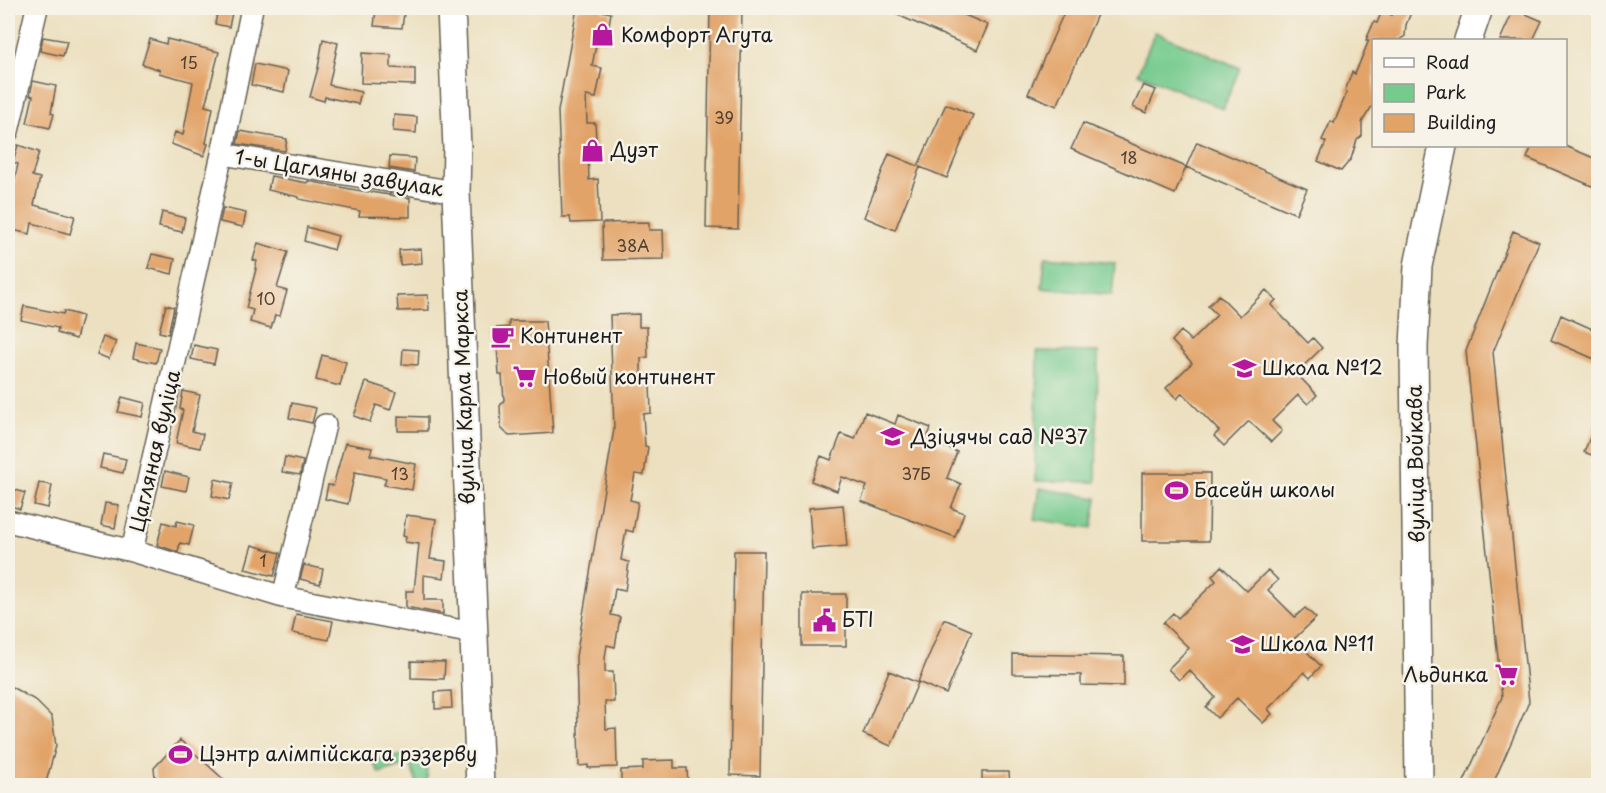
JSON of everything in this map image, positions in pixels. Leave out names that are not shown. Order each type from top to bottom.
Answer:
[{"type":"main road","name":"вуліца Карла Маркса","points":[[451,8],[457,148],[456,192],[480,786]]},
{"type":"main road","points":[[1468,39],[1479,8]]},
{"type":"main road","name":"вуліца Войкава","points":[[1419,786],[1414,347],[1418,266],[1443,147]]},
{"type":"street","points":[[8,131],[37,8]]},
{"type":"street","name":"Цагляная вуліца","points":[[252,8],[222,154],[132,551],[283,597],[473,633]]},
{"type":"street","name":"1-ы Цагляны завулак","points":[[222,154],[456,192]]},
{"type":"street","points":[[283,597],[324,425]]},
{"type":"street","points":[[8,521],[132,551]]},
{"type":"green space","points":[[1155,32],[1240,68],[1223,109],[1138,73]]},
{"type":"green space","points":[[1045,257],[1115,263],[1112,295],[1042,288]]},
{"type":"green space","points":[[1037,351],[1098,352],[1096,482],[1035,481]]},
{"type":"green space","points":[[1039,488],[1097,498],[1092,528],[1034,519]]},
{"type":"green space","points":[[425,752],[428,785],[418,785],[409,763],[379,773],[372,760]]},
{"type":"building","points":[[218,8],[233,8],[229,27],[215,24]]},
{"type":"building","points":[[577,8],[603,8],[602,11],[611,13],[606,42],[597,40],[592,66],[602,68],[596,98],[586,96],[587,123],[595,123],[597,153],[588,153],[589,180],[598,179],[600,222],[571,223],[570,217],[562,217],[558,111]]},
{"type":"building","points":[[710,8],[742,8],[738,229],[706,228]]},
{"type":"building","points":[[882,8],[948,8],[988,25],[977,50]]},
{"type":"building","points":[[1066,8],[1100,8],[1057,106],[1028,94]]},
{"type":"building","points":[[1396,8],[1412,10],[1406,25],[1405,36],[1400,39],[1372,39],[1372,106],[1362,122],[1362,136],[1357,140],[1351,159],[1341,171],[1318,161],[1326,142],[1322,140],[1331,121],[1334,123],[1347,92],[1345,91],[1352,72],[1355,74],[1374,22],[1377,23],[1382,11],[1392,15]]},
{"type":"building","points":[[1514,9],[1542,21],[1533,39],[1500,39]]},
{"type":"building","points":[[376,10],[404,13],[402,28],[374,26]]},
{"type":"building","points":[[43,37],[67,41],[63,56],[40,51]]},
{"type":"building","points":[[150,39],[166,44],[167,39],[219,52],[205,106],[213,108],[204,156],[171,144],[175,132],[183,135],[193,82],[159,73],[160,70],[142,64]]},
{"type":"building","points":[[323,39],[338,43],[329,85],[361,92],[358,104],[325,97],[324,101],[310,97]]},
{"type":"building","points":[[362,53],[391,55],[391,68],[415,69],[415,85],[361,83]]},
{"type":"building","points":[[255,64],[288,71],[284,92],[251,85]]},
{"type":"building","points":[[33,81],[56,86],[51,113],[54,114],[50,128],[27,123],[33,96],[30,95]]},
{"type":"building","points":[[1143,85],[1156,90],[1146,113],[1133,107]]},
{"type":"building","points":[[946,104],[973,115],[947,178],[920,167],[895,230],[864,217],[889,154],[918,166]]},
{"type":"building","points":[[394,115],[417,117],[416,133],[393,131]]},
{"type":"building","points":[[1083,123],[1186,167],[1175,194],[1071,149]]},
{"type":"building","points":[[240,131],[287,139],[285,151],[237,144]]},
{"type":"building","points":[[1197,142],[1307,189],[1296,214],[1186,167]]},
{"type":"building","points":[[18,145],[39,152],[32,176],[40,178],[34,205],[75,216],[70,234],[32,223],[30,234],[8,229],[8,206],[18,164],[13,162]]},
{"type":"building","points":[[1532,147],[1567,147],[1599,160],[1599,189],[1527,158]]},
{"type":"building","points":[[390,156],[415,158],[414,172],[389,168]]},
{"type":"building","points":[[271,176],[410,198],[410,217],[359,216],[360,211],[299,199],[299,197],[268,190]]},
{"type":"building","points":[[223,208],[246,213],[243,227],[220,222]]},
{"type":"building","points":[[162,212],[185,218],[182,232],[159,227]]},
{"type":"building","points":[[649,222],[649,230],[663,230],[664,259],[603,260],[602,223]]},
{"type":"building","points":[[307,227],[338,236],[334,250],[304,241]]},
{"type":"building","points":[[1513,231],[1539,242],[1493,352],[1529,702],[1492,786],[1462,786],[1502,697],[1466,351]]},
{"type":"building","points":[[258,243],[288,252],[277,288],[287,291],[280,316],[275,315],[271,328],[250,322],[253,310],[246,308],[256,269],[257,261],[253,260]]},
{"type":"building","points":[[421,249],[422,263],[400,265],[399,250]]},
{"type":"building","points":[[152,254],[175,259],[172,274],[148,268]]},
{"type":"building","name":"Школа №12","points":[[1266,290],[1276,300],[1271,305],[1308,343],[1313,338],[1322,348],[1296,373],[1317,395],[1308,404],[1298,395],[1272,421],[1282,431],[1271,442],[1249,421],[1224,446],[1214,436],[1219,431],[1182,393],[1177,399],[1166,388],[1192,363],[1172,341],[1181,331],[1191,341],[1217,315],[1208,306],[1219,295],[1240,316]]},
{"type":"building","points":[[428,295],[429,310],[398,311],[397,296]]},
{"type":"building","points":[[166,305],[174,307],[168,334],[159,332]]},
{"type":"building","points":[[24,306],[63,314],[64,311],[82,316],[76,339],[57,333],[58,328],[21,320]]},
{"type":"building","points":[[639,314],[639,327],[647,327],[648,357],[641,358],[641,383],[650,383],[651,413],[643,414],[645,446],[648,447],[644,475],[635,474],[630,500],[638,502],[633,532],[626,530],[621,560],[629,562],[625,591],[615,589],[611,615],[620,617],[615,647],[607,645],[605,658],[605,672],[613,672],[614,702],[605,702],[606,729],[616,728],[617,767],[588,768],[588,765],[579,766],[576,657],[614,429],[610,315]]},
{"type":"building","points":[[1561,315],[1599,332],[1599,361],[1551,340]]},
{"type":"building","name":"Новый континент","points":[[509,321],[545,321],[553,433],[509,436],[501,428],[500,406],[504,400],[502,375],[499,375],[496,328],[509,327]]},
{"type":"building","points":[[103,337],[116,342],[109,359],[97,354]]},
{"type":"building","points":[[136,343],[160,348],[156,363],[133,358]]},
{"type":"building","points":[[194,345],[217,350],[214,364],[191,359]]},
{"type":"building","points":[[403,349],[419,350],[418,365],[402,364]]},
{"type":"building","points":[[322,355],[346,362],[340,386],[316,380]]},
{"type":"building","points":[[366,382],[396,392],[390,410],[376,405],[370,422],[354,416]]},
{"type":"building","points":[[183,391],[200,395],[192,431],[203,434],[200,448],[176,443],[183,410],[180,409]]},
{"type":"building","points":[[122,397],[145,403],[142,417],[118,412]]},
{"type":"building","points":[[292,403],[316,408],[312,423],[289,418]]},
{"type":"building","points":[[865,412],[895,424],[898,415],[931,428],[927,439],[957,452],[947,478],[961,484],[951,508],[964,513],[955,537],[861,501],[867,486],[842,477],[837,491],[811,481],[821,456],[831,460],[841,434],[855,439]]},
{"type":"building","points":[[398,416],[427,417],[427,431],[398,431]]},
{"type":"building","points":[[1599,418],[1599,458],[1584,452]]},
{"type":"building","points":[[345,443],[372,448],[370,455],[416,464],[412,490],[384,485],[386,478],[355,472],[348,504],[325,499],[328,485],[333,486]]},
{"type":"building","points":[[103,454],[126,459],[123,473],[100,468]]},
{"type":"building","points":[[285,457],[303,461],[300,475],[282,472]]},
{"type":"building","points":[[165,471],[189,477],[186,491],[162,486]]},
{"type":"building","name":"Басейн школы","points":[[1142,473],[1210,473],[1209,541],[1142,541]]},
{"type":"building","points":[[215,479],[233,483],[229,500],[212,496]]},
{"type":"building","points":[[39,483],[52,485],[48,508],[34,505]]},
{"type":"building","points":[[10,488],[25,493],[20,509],[8,505]]},
{"type":"building","points":[[105,503],[119,505],[115,528],[101,525]]},
{"type":"building","points":[[843,505],[847,546],[812,549],[809,508]]},
{"type":"building","points":[[406,515],[436,519],[430,559],[446,561],[444,578],[424,575],[424,600],[443,600],[443,614],[406,607],[406,591],[414,591],[419,544],[405,542],[406,537],[403,536]]},
{"type":"building","points":[[177,521],[194,525],[189,545],[180,543],[178,552],[157,545],[163,522],[176,526]]},
{"type":"building","points":[[252,545],[280,553],[274,576],[245,569]]},
{"type":"building","points":[[734,551],[764,551],[760,776],[730,775]]},
{"type":"building","points":[[304,565],[323,569],[320,584],[300,579]]},
{"type":"building","name":"Школа №11","points":[[1221,566],[1247,591],[1268,570],[1278,580],[1268,590],[1295,617],[1305,608],[1316,618],[1294,639],[1321,666],[1310,678],[1304,672],[1268,709],[1272,714],[1263,723],[1237,698],[1217,718],[1206,707],[1215,697],[1189,670],[1179,680],[1168,669],[1189,648],[1163,623],[1173,613],[1178,618],[1216,581],[1212,576]]},
{"type":"building","name":"БТІ","points":[[802,594],[846,594],[846,646],[802,646]]},
{"type":"building","points":[[296,614],[333,621],[329,640],[292,633]]},
{"type":"building","points":[[944,619],[972,631],[946,694],[918,682]]},
{"type":"building","points":[[1013,654],[1124,656],[1124,686],[1081,685],[1081,675],[1013,674]]},
{"type":"building","points":[[411,661],[445,662],[444,679],[411,678]]},
{"type":"building","points":[[889,671],[918,683],[891,746],[863,734]]},
{"type":"building","points":[[8,685],[35,700],[52,717],[56,746],[45,786],[8,786]]},
{"type":"building","points":[[451,691],[452,708],[435,709],[435,692]]},
{"type":"building","name":"Цэнтр алімпійскага рэзерву","points":[[180,740],[231,786],[156,786],[154,768]]},
{"type":"building","points":[[674,760],[674,768],[687,768],[688,786],[621,786],[621,770],[643,769],[643,761]]},
{"type":"building","points":[[982,772],[1009,772],[1010,786],[982,786]]},
{"type":"place","name":"Комфорт Агута","points":[[603,35]]},
{"type":"place","name":"Дуэт","points":[[593,150]]},
{"type":"place","name":"Континент","points":[[502,336]]},
{"type":"place","name":"Школа №12","points":[[1244,368]]},
{"type":"place","name":"Новый континент","points":[[525,377]]},
{"type":"place","name":"Дзіцячы сад №37","points":[[893,437]]},
{"type":"place","name":"Басейн школы","points":[[1176,490]]},
{"type":"place","name":"БТІ","points":[[824,620]]},
{"type":"place","name":"Школа №11","points":[[1242,644]]},
{"type":"place","name":"Льдинка","points":[[1506,675]]},
{"type":"place","name":"Цэнтр алімпійскага рэзерву","points":[[181,754]]}]
